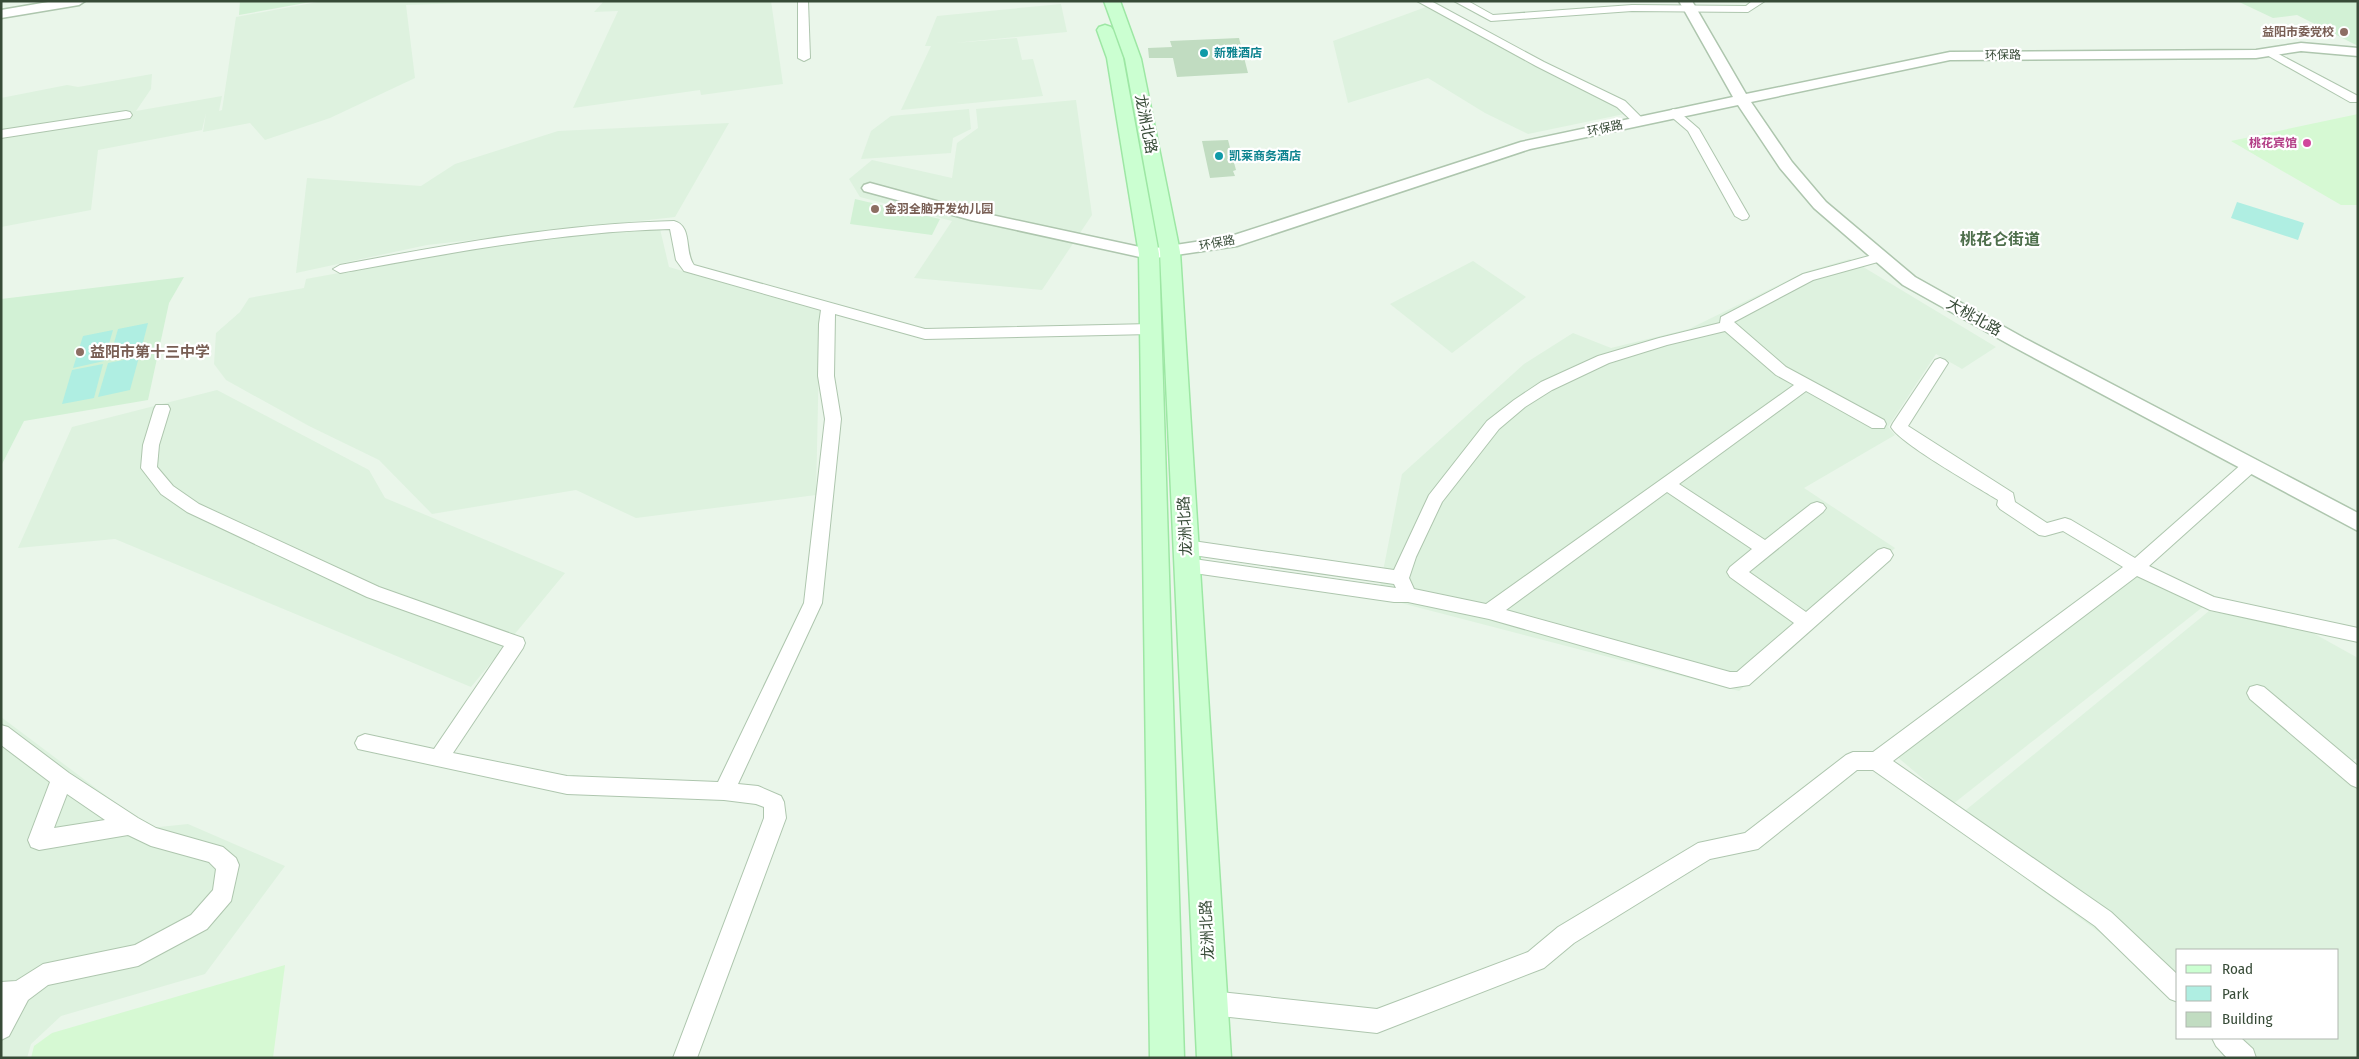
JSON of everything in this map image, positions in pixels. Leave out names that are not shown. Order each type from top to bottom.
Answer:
[{"type":"main road","name":"龙洲北路","points":[[1096,1],[1115,58],[1160,253],[1151,329],[1167,1058]]},
{"type":"main road","name":"龙洲北路","points":[[1112,1],[1133,59],[1160,253],[1187,556],[1214,1058]]},
{"type":"street","points":[[1,14],[79,1]]},
{"type":"street","points":[[803,1],[804,58]]},
{"type":"street","points":[[1422,1],[1540,64],[1621,104],[1639,121]]},
{"type":"street","points":[[1459,1],[1491,18],[1687,5],[1748,9],[1760,1]]},
{"type":"street","name":"大桃北路","points":[[1687,5],[1742,99],[1786,165],[1820,205],[1909,281],[2018,342],[2358,524]]},
{"type":"street","name":"环保路","points":[[870,188],[971,215],[1160,253],[1231,242],[1526,145],[1950,56],[2256,54],[2301,47],[2358,52]]},
{"type":"street","points":[[2268,52],[2354,99]]},
{"type":"street","points":[[1673,113],[1693,129],[1742,216]]},
{"type":"street","points":[[1,134],[126,115]]},
{"type":"street","points":[[340,269],[520,237],[645,225],[674,225],[679,230],[682,260],[688,268],[924,334],[1151,329]]},
{"type":"street","points":[[1878,424],[1781,371],[1728,326],[1726,320],[1808,277],[1880,257]]},
{"type":"street","points":[[724,790],[813,603],[833,419],[826,376],[826,324],[829,308]]},
{"type":"street","points":[[1408,595],[1400,578],[1407,558],[1435,499],[1493,425],[1504,415],[1543,386],[1588,364],[1630,349],[1728,326]]},
{"type":"street","points":[[1940,363],[1899,427],[1914,439],[2007,497],[2006,504],[2045,530],[2065,524],[2136,567],[2210,603],[2357,635]]},
{"type":"street","points":[[1489,612],[1804,385]]},
{"type":"street","points":[[162,409],[151,445],[149,468],[166,490],[193,508],[373,592],[516,643],[438,759]]},
{"type":"street","points":[[1877,761],[2136,567],[2250,466]]},
{"type":"street","points":[[1667,484],[1765,549]]},
{"type":"street","points":[[1807,622],[1736,572],[1817,508]]},
{"type":"street","points":[[1187,556],[1394,595],[1408,595],[1489,612],[1730,680],[1742,679],[1884,555]]},
{"type":"street","points":[[1187,556],[1400,578]]},
{"type":"street","points":[[2258,693],[2358,779]]},
{"type":"street","points":[[1,733],[62,779],[130,825],[151,836],[215,854],[228,865],[223,894],[199,922],[138,955],[43,975],[11,992],[1,1028]]},
{"type":"street","points":[[365,743],[566,785],[724,790],[758,795],[774,802],[775,818],[685,1058]]},
{"type":"street","points":[[1211,1003],[1377,1021],[1536,960],[1566,935],[1706,850],[1750,842],[1853,761],[1877,761],[2103,919],[2176,989]]},
{"type":"street","points":[[62,779],[39,840],[130,825]]},
{"type":"street","points":[[2225,1039],[2244,1058]]},
{"type":"shaded area","points":[[240,1],[316,1],[239,15]]},
{"type":"shaded area","points":[[323,1],[529,1],[406,5],[415,78],[330,118],[265,140],[250,123],[203,132],[206,113],[202,130],[98,150],[91,210],[1,227],[1,98],[67,85],[78,87],[152,74],[151,89],[136,111],[222,96],[219,111],[222,110],[236,17]]},
{"type":"shaded area","points":[[604,1],[771,1],[783,84],[701,95],[700,90],[573,108],[618,11],[594,12]]},
{"type":"shaded area","name":"益阳市委党校","points":[[2237,1],[2358,1],[2358,46],[2297,15],[2273,18]]},
{"type":"shaded area","points":[[1061,4],[1067,32],[954,43],[1017,38],[1022,60],[1033,59],[1043,96],[901,110],[931,46],[925,46],[937,16]]},
{"type":"shaded area","points":[[1426,7],[1634,112],[1528,134],[1485,113],[1428,78],[1348,103],[1333,41]]},
{"type":"shaded area","points":[[1076,100],[1092,215],[1042,290],[914,278],[952,221],[860,197],[849,179],[872,160],[952,178],[957,143],[978,128],[976,109]]},
{"type":"shaded area","points":[[969,109],[971,129],[953,138],[951,153],[861,159],[871,131],[891,116]]},
{"type":"shaded area","name":"桃花宾馆","points":[[2358,114],[2358,205],[2341,205],[2231,141]]},
{"type":"shaded area","points":[[729,123],[675,217],[427,245],[296,273],[307,178],[421,186],[455,164],[558,131]]},
{"type":"shaded area","name":"金羽全脑开发幼儿园","points":[[855,199],[940,219],[932,235],[850,224]]},
{"type":"shaded area","points":[[660,229],[669,267],[820,311],[816,495],[636,518],[576,490],[432,514],[379,460],[309,426],[226,380],[214,364],[216,333],[240,312],[249,298],[304,288],[306,279],[537,237]]},
{"type":"shaded area","points":[[1850,259],[1996,347],[1962,369],[1936,354],[1888,427],[1895,435],[1804,488],[1895,548],[1739,691],[1378,597],[1402,474],[1524,364],[1573,333],[1611,348],[1689,329],[1805,272]]},
{"type":"shaded area","points":[[1473,261],[1526,297],[1452,353],[1390,304]]},
{"type":"shaded area","name":"益阳市第十三中学","points":[[184,277],[169,303],[148,400],[24,421],[1,466],[1,299]]},
{"type":"shaded area","points":[[217,390],[369,470],[385,498],[565,573],[471,687],[115,539],[18,548],[72,427]]},
{"type":"shaded area","points":[[2145,568],[2204,606],[1953,804],[1895,755]]},
{"type":"shaded area","points":[[2209,611],[2304,628],[2358,658],[2358,758],[2346,763],[2358,774],[2358,1058],[2232,1058],[2213,1039],[2339,1039],[2339,949],[2176,949],[2176,1001],[2129,954],[1950,823]]},
{"type":"shaded area","points":[[1,717],[149,828],[188,824],[285,866],[205,974],[61,1016],[31,1044],[27,1058],[1,1058]]},
{"type":"shaded area","points":[[285,965],[273,1058],[31,1058],[34,1046],[52,1033]]},
{"type":"green space","points":[[2237,202],[2304,223],[2298,240],[2231,218]]},
{"type":"green space","points":[[148,323],[140,354],[109,360],[118,329]]},
{"type":"green space","points":[[113,330],[104,361],[73,368],[83,336]]},
{"type":"green space","points":[[139,357],[130,390],[98,397],[108,363]]},
{"type":"green space","points":[[103,364],[94,398],[62,404],[72,370]]},
{"type":"building","name":"新雅酒店","points":[[1239,38],[1248,73],[1177,77],[1173,58],[1149,58],[1148,48],[1172,47],[1170,41]]},
{"type":"building","name":"凯莱商务酒店","points":[[1228,140],[1236,170],[1233,171],[1235,176],[1210,178],[1202,141]]},
{"type":"place","name":"益阳市委党校","points":[[2344,32]]},
{"type":"place","name":"新雅酒店","points":[[1204,53]]},
{"type":"place","name":"桃花宾馆","points":[[2307,143]]},
{"type":"place","name":"凯莱商务酒店","points":[[1219,156]]},
{"type":"place","name":"金羽全脑开发幼儿园","points":[[875,209]]},
{"type":"place","name":"益阳市第十三中学","points":[[80,352]]},
{"type":"district","name":"桃花仑街道","points":[[2000,239]]}]
